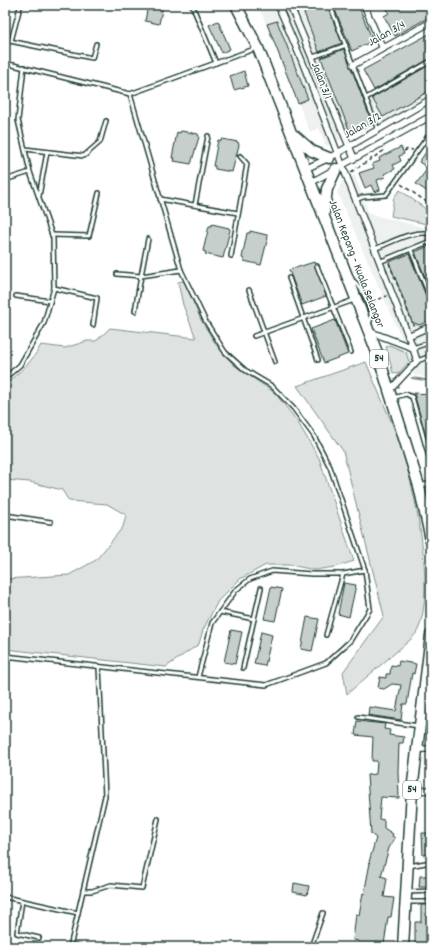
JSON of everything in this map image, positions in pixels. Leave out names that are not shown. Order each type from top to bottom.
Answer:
[{"type":"highway","name":"Jalan Kepong - Kuala Selangor","points":[[236,5],[258,48],[356,299],[391,394],[419,486],[431,540]]},
{"type":"highway","points":[[291,132],[300,143],[312,151],[333,155]]},
{"type":"highway","points":[[325,221],[325,199],[327,189],[340,167]]},
{"type":"highway","name":"54","points":[[403,947],[412,791],[420,721],[427,691],[431,635]]},
{"type":"street","name":"Jalan 3/1","points":[[278,5],[333,155],[347,177],[417,361]]},
{"type":"street","name":"Jalan 3/1","points":[[290,5],[354,158]]},
{"type":"street","points":[[364,5],[383,49]]},
{"type":"street","name":"Jalan 3/4","points":[[354,65],[431,22]]},
{"type":"street","name":"Jalan 3/2","points":[[304,169],[349,147],[431,99]]},
{"type":"street","name":"Jalan 3/2","points":[[310,183],[429,116]]},
{"type":"street","points":[[408,336],[431,326]]},
{"type":"street","points":[[368,331],[413,348]]},
{"type":"street","points":[[391,394],[417,361]]},
{"type":"street","points":[[416,750],[431,749]]},
{"type":"street","points":[[412,791],[431,790]]},
{"type":"lane","points":[[192,5],[216,63]]},
{"type":"lane","points":[[330,5],[378,130]]},
{"type":"lane","points":[[11,41],[20,7]]},
{"type":"lane","points":[[5,40],[92,58],[96,44]]},
{"type":"lane","points":[[313,57],[346,44]]},
{"type":"lane","points":[[5,63],[130,94],[258,48]]},
{"type":"lane","points":[[366,98],[431,61]]},
{"type":"lane","points":[[5,378],[20,365],[44,323],[54,288],[52,235],[30,172],[18,120],[24,67]]},
{"type":"lane","points":[[5,656],[266,685],[326,663],[350,641],[370,609],[365,570],[330,467],[314,436],[294,409],[272,386],[245,370],[225,352],[206,322],[181,270],[130,94]]},
{"type":"lane","points":[[429,116],[431,127]]},
{"type":"lane","points":[[25,149],[84,156],[100,142],[106,120]]},
{"type":"lane","points":[[355,200],[363,197],[386,195],[416,150],[431,132]]},
{"type":"lane","points":[[195,205],[208,136]]},
{"type":"lane","points":[[39,198],[47,152]]},
{"type":"lane","points":[[231,256],[247,164],[240,156]]},
{"type":"lane","points":[[5,180],[30,172]]},
{"type":"lane","points":[[52,235],[89,236],[99,194]]},
{"type":"lane","points":[[160,199],[238,213]]},
{"type":"lane","points":[[374,249],[410,235],[425,233],[431,234]]},
{"type":"lane","points":[[134,311],[148,239]]},
{"type":"lane","points":[[379,262],[431,241]]},
{"type":"lane","points":[[411,250],[431,300]]},
{"type":"lane","points":[[317,266],[351,352]]},
{"type":"lane","points":[[117,274],[141,276],[181,270]]},
{"type":"lane","points":[[289,278],[318,360]]},
{"type":"lane","points":[[348,279],[354,281],[362,290],[372,315],[368,331]]},
{"type":"lane","points":[[54,288],[97,298],[93,325]]},
{"type":"lane","points":[[249,290],[275,362]]},
{"type":"lane","points":[[16,296],[50,301]]},
{"type":"lane","points":[[254,336],[356,299]]},
{"type":"lane","points":[[413,348],[431,342]]},
{"type":"lane","points":[[417,361],[431,356]]},
{"type":"lane","points":[[391,394],[406,394],[412,397],[431,464]]},
{"type":"lane","points":[[419,486],[430,483],[431,481]]},
{"type":"lane","points":[[5,515],[51,522]]},
{"type":"lane","points":[[198,677],[212,623],[236,590],[250,579],[272,571],[312,574],[343,574],[365,570]]},
{"type":"lane","points":[[326,635],[343,574]]},
{"type":"lane","points":[[243,668],[261,588]]},
{"type":"lane","points":[[220,612],[254,619]]},
{"type":"lane","points":[[70,947],[105,796],[99,667]]},
{"type":"lane","points":[[358,717],[420,721],[431,716]]},
{"type":"lane","points":[[83,891],[92,891],[111,885],[142,888],[158,819]]},
{"type":"lane","points":[[407,866],[431,862]]},
{"type":"lane","points":[[406,892],[431,891]]},
{"type":"lane","points":[[5,897],[78,912]]},
{"type":"lane","points":[[22,901],[17,933],[40,938]]},
{"type":"lane","points":[[405,902],[431,902]]},
{"type":"lane","points":[[311,947],[323,913]]},
{"type":"path","points":[[349,134],[372,124]]},
{"type":"path","points":[[347,177],[353,170],[391,146]]},
{"type":"path","points":[[404,151],[408,149],[416,150]]},
{"type":"path","points":[[396,180],[431,205]]},
{"type":"path","points":[[387,259],[416,332]]},
{"type":"path","points":[[367,304],[392,294]]},
{"type":"shaded area","points":[[256,5],[328,5],[375,125],[326,146],[319,128],[310,132],[263,16]]},
{"type":"shaded area","points":[[431,63],[431,95],[378,126],[368,99]]},
{"type":"shaded area","points":[[355,175],[369,214],[431,229],[431,378],[414,375],[401,337],[337,192],[342,182]]},
{"type":"shaded area","points":[[400,190],[431,213],[431,225],[391,216],[394,197]]},
{"type":"shaded area","points":[[184,281],[201,320],[217,346],[234,365],[275,393],[297,421],[319,458],[354,561],[335,567],[315,570],[290,565],[266,565],[240,579],[218,601],[203,630],[199,644],[166,667],[5,649],[5,579],[69,575],[96,560],[123,527],[126,515],[107,504],[69,501],[62,490],[30,482],[5,480],[5,384],[34,357],[41,345],[65,348],[87,341],[96,341],[110,328],[196,338],[183,305],[178,282]]},
{"type":"shaded area","points":[[389,345],[406,352],[409,362],[398,374],[393,373],[386,347]]},
{"type":"shaded area","points":[[366,362],[397,436],[412,488],[422,539],[425,590],[423,612],[418,630],[415,634],[347,694],[343,672],[384,616],[343,451],[297,386]]},
{"type":"building","points":[[148,5],[163,5],[159,24],[145,21]]},
{"type":"building","points":[[301,5],[327,5],[342,43],[319,52]]},
{"type":"building","points":[[333,5],[358,5],[373,41],[352,51]]},
{"type":"building","points":[[385,5],[431,5],[431,16],[395,36],[384,16],[389,13]]},
{"type":"building","points":[[218,21],[230,49],[222,53],[209,25]]},
{"type":"building","points":[[277,21],[308,99],[298,103],[267,24]]},
{"type":"building","points":[[431,33],[431,58],[374,90],[363,70]]},
{"type":"building","points":[[344,49],[372,123],[350,132],[321,58]]},
{"type":"building","points":[[431,64],[431,90],[383,117],[372,98]]},
{"type":"building","points":[[244,71],[248,86],[234,90],[230,76]]},
{"type":"building","points":[[181,131],[198,134],[199,137],[191,164],[174,161],[175,158],[172,158],[177,132],[180,133]]},
{"type":"building","points":[[222,139],[238,142],[239,145],[232,172],[215,169],[215,166],[213,166],[218,140],[221,141]]},
{"type":"building","points":[[431,145],[431,194],[416,184],[428,168],[419,162]]},
{"type":"building","points":[[401,147],[404,154],[399,156],[401,161],[393,165],[395,169],[384,174],[385,177],[377,180],[380,190],[374,192],[371,185],[365,188],[359,173],[374,168],[372,164],[380,161],[379,158]]},
{"type":"building","points":[[212,224],[229,228],[230,230],[223,258],[205,254],[206,252],[203,251],[209,226],[212,226]]},
{"type":"building","points":[[250,231],[267,235],[268,237],[261,265],[244,261],[242,258],[247,233],[250,233]]},
{"type":"building","points":[[431,245],[431,292],[415,252]]},
{"type":"building","points":[[409,254],[428,301],[431,303],[431,320],[419,325],[412,322],[389,262]]},
{"type":"building","points":[[314,262],[326,296],[302,305],[289,270]]},
{"type":"building","points":[[335,320],[348,354],[324,363],[311,329]]},
{"type":"building","points":[[414,393],[431,394],[430,451]]},
{"type":"building","points":[[344,583],[356,585],[349,617],[338,614]]},
{"type":"building","points":[[271,587],[282,589],[275,621],[264,619]]},
{"type":"building","points":[[307,617],[319,619],[312,651],[301,649]]},
{"type":"building","points":[[231,630],[242,632],[235,664],[224,662]]},
{"type":"building","points":[[261,632],[272,635],[265,666],[254,664]]},
{"type":"building","points":[[399,661],[416,664],[414,674],[412,673],[407,704],[403,704],[401,720],[368,715],[369,707],[396,711],[401,685],[392,684],[384,689],[378,688],[380,677],[386,678],[386,674],[390,674],[391,665],[398,666]]},
{"type":"building","points":[[357,721],[385,724],[384,729],[390,730],[389,735],[404,737],[403,743],[399,743],[399,798],[381,797],[379,819],[384,820],[384,828],[393,834],[392,836],[395,838],[389,848],[381,876],[387,878],[384,897],[394,898],[391,917],[388,917],[384,945],[375,943],[374,947],[358,947],[359,941],[353,940],[356,914],[359,915],[369,862],[376,838],[371,834],[367,775],[376,774],[377,761],[372,761],[373,737],[355,735]]},
{"type":"building","points":[[422,833],[431,833],[431,854],[423,855]]},
{"type":"building","points":[[420,876],[431,876],[431,887],[419,887]]},
{"type":"building","points":[[294,883],[309,886],[307,895],[293,892]]},
{"type":"building","points":[[421,905],[431,905],[431,947],[415,947],[415,922],[421,922]]},
{"type":"waterway","points":[[412,378],[431,381]]}]
